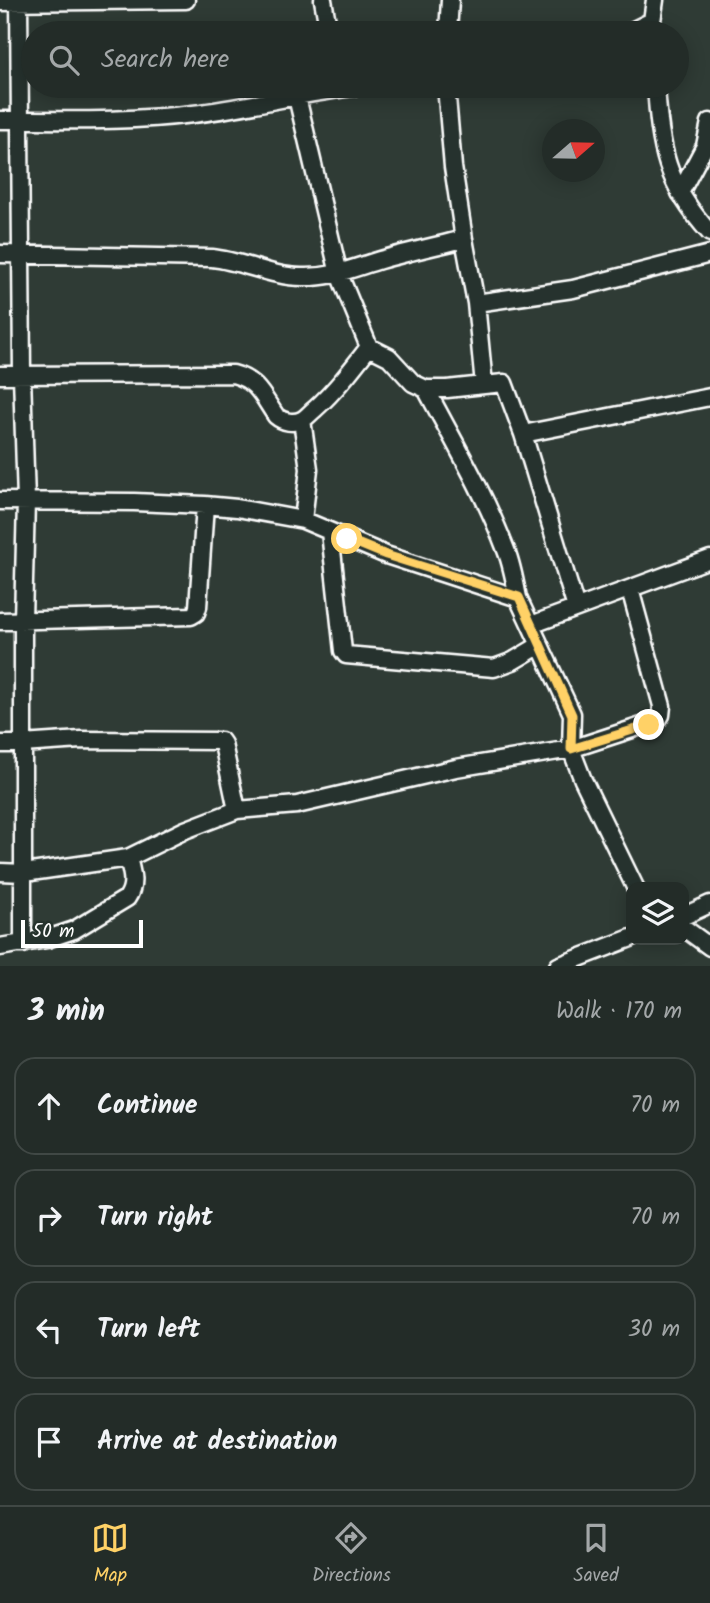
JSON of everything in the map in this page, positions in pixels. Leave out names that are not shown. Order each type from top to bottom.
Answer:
[{"type":"street","points":[[0,2],[186,0]]},
{"type":"street","points":[[323,0],[327,21]]},
{"type":"street","points":[[449,21],[450,0]]},
{"type":"street","points":[[653,21],[655,0]]},
{"type":"street","points":[[19,1],[22,375],[26,501],[22,744],[23,944]]},
{"type":"street","points":[[0,120],[130,120],[191,114],[291,98]]},
{"type":"street","points":[[297,98],[339,274],[369,347],[389,357],[413,383],[426,389],[504,383],[523,434],[576,608]]},
{"type":"street","points":[[447,98],[464,239],[476,303],[484,385]]},
{"type":"street","points":[[657,98],[665,159],[680,193],[710,233]]},
{"type":"street","points":[[680,193],[705,146],[710,121]]},
{"type":"street","points":[[0,254],[212,258],[288,276],[315,277],[339,274],[379,260],[464,239]]},
{"type":"street","points":[[476,303],[573,289],[710,254]]},
{"type":"street","points":[[0,375],[233,374],[246,377],[254,384],[280,420],[287,422],[302,420],[329,395],[369,347]]},
{"type":"street","points":[[426,389],[492,515],[519,597],[572,715],[571,749],[633,882]]},
{"type":"street","points":[[523,434],[710,397]]},
{"type":"street","points":[[302,420],[309,469],[303,520]]},
{"type":"street","points":[[0,501],[205,505],[303,520],[386,555],[519,597]]},
{"type":"street","points":[[0,621],[191,616],[196,613],[198,607],[205,505]]},
{"type":"street","points":[[330,532],[343,651],[346,654],[494,668],[513,661],[540,645]]},
{"type":"street","points":[[531,625],[710,559]]},
{"type":"street","points":[[0,872],[24,873],[128,858],[185,830],[237,810],[297,805],[456,768],[571,749],[649,725],[657,721],[662,706],[630,589]]},
{"type":"street","points":[[0,744],[81,740],[221,741],[237,810]]},
{"type":"street","points":[[0,947],[47,939],[74,930],[127,898],[132,891],[133,881],[128,858]]},
{"type":"street","points":[[689,914],[710,904]]},
{"type":"street","points":[[689,932],[710,947]]},
{"type":"street","points":[[558,966],[626,940]]},
{"type":"route","points":[[347,539],[447,576],[519,597],[572,715],[571,749],[649,725]]}]
